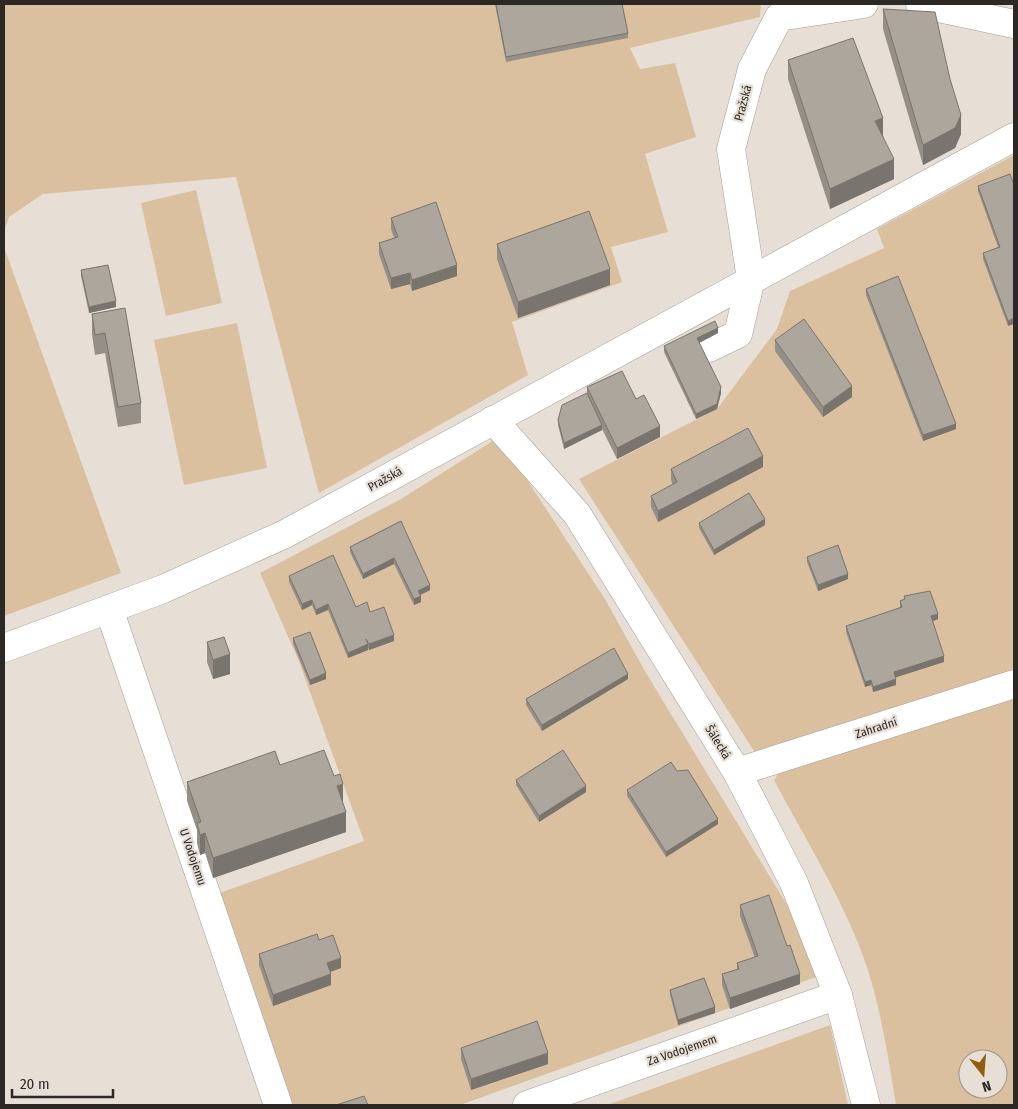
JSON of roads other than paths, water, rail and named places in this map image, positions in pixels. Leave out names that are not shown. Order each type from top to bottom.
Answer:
[{"type":"street","name":"Pražská","points":[[752,279],[731,149],[752,69],[779,17],[864,4]]},
{"type":"street","points":[[920,4],[1014,24]]},
{"type":"street","points":[[1012,4],[1014,9]]},
{"type":"street","name":"Pražská","points":[[4,648],[163,589],[285,534],[1014,137]]},
{"type":"street","points":[[709,348],[738,334],[752,279]]},
{"type":"street","name":"Šálecká","points":[[493,420],[577,514],[737,772],[794,883],[838,996],[866,1105]]},
{"type":"street","name":"U Vodojemu","points":[[109,609],[278,1105]]},
{"type":"street","name":"Zahradní","points":[[737,772],[1014,684]]},
{"type":"street","name":"Za Vodojemem","points":[[527,1105],[838,996]]}]
